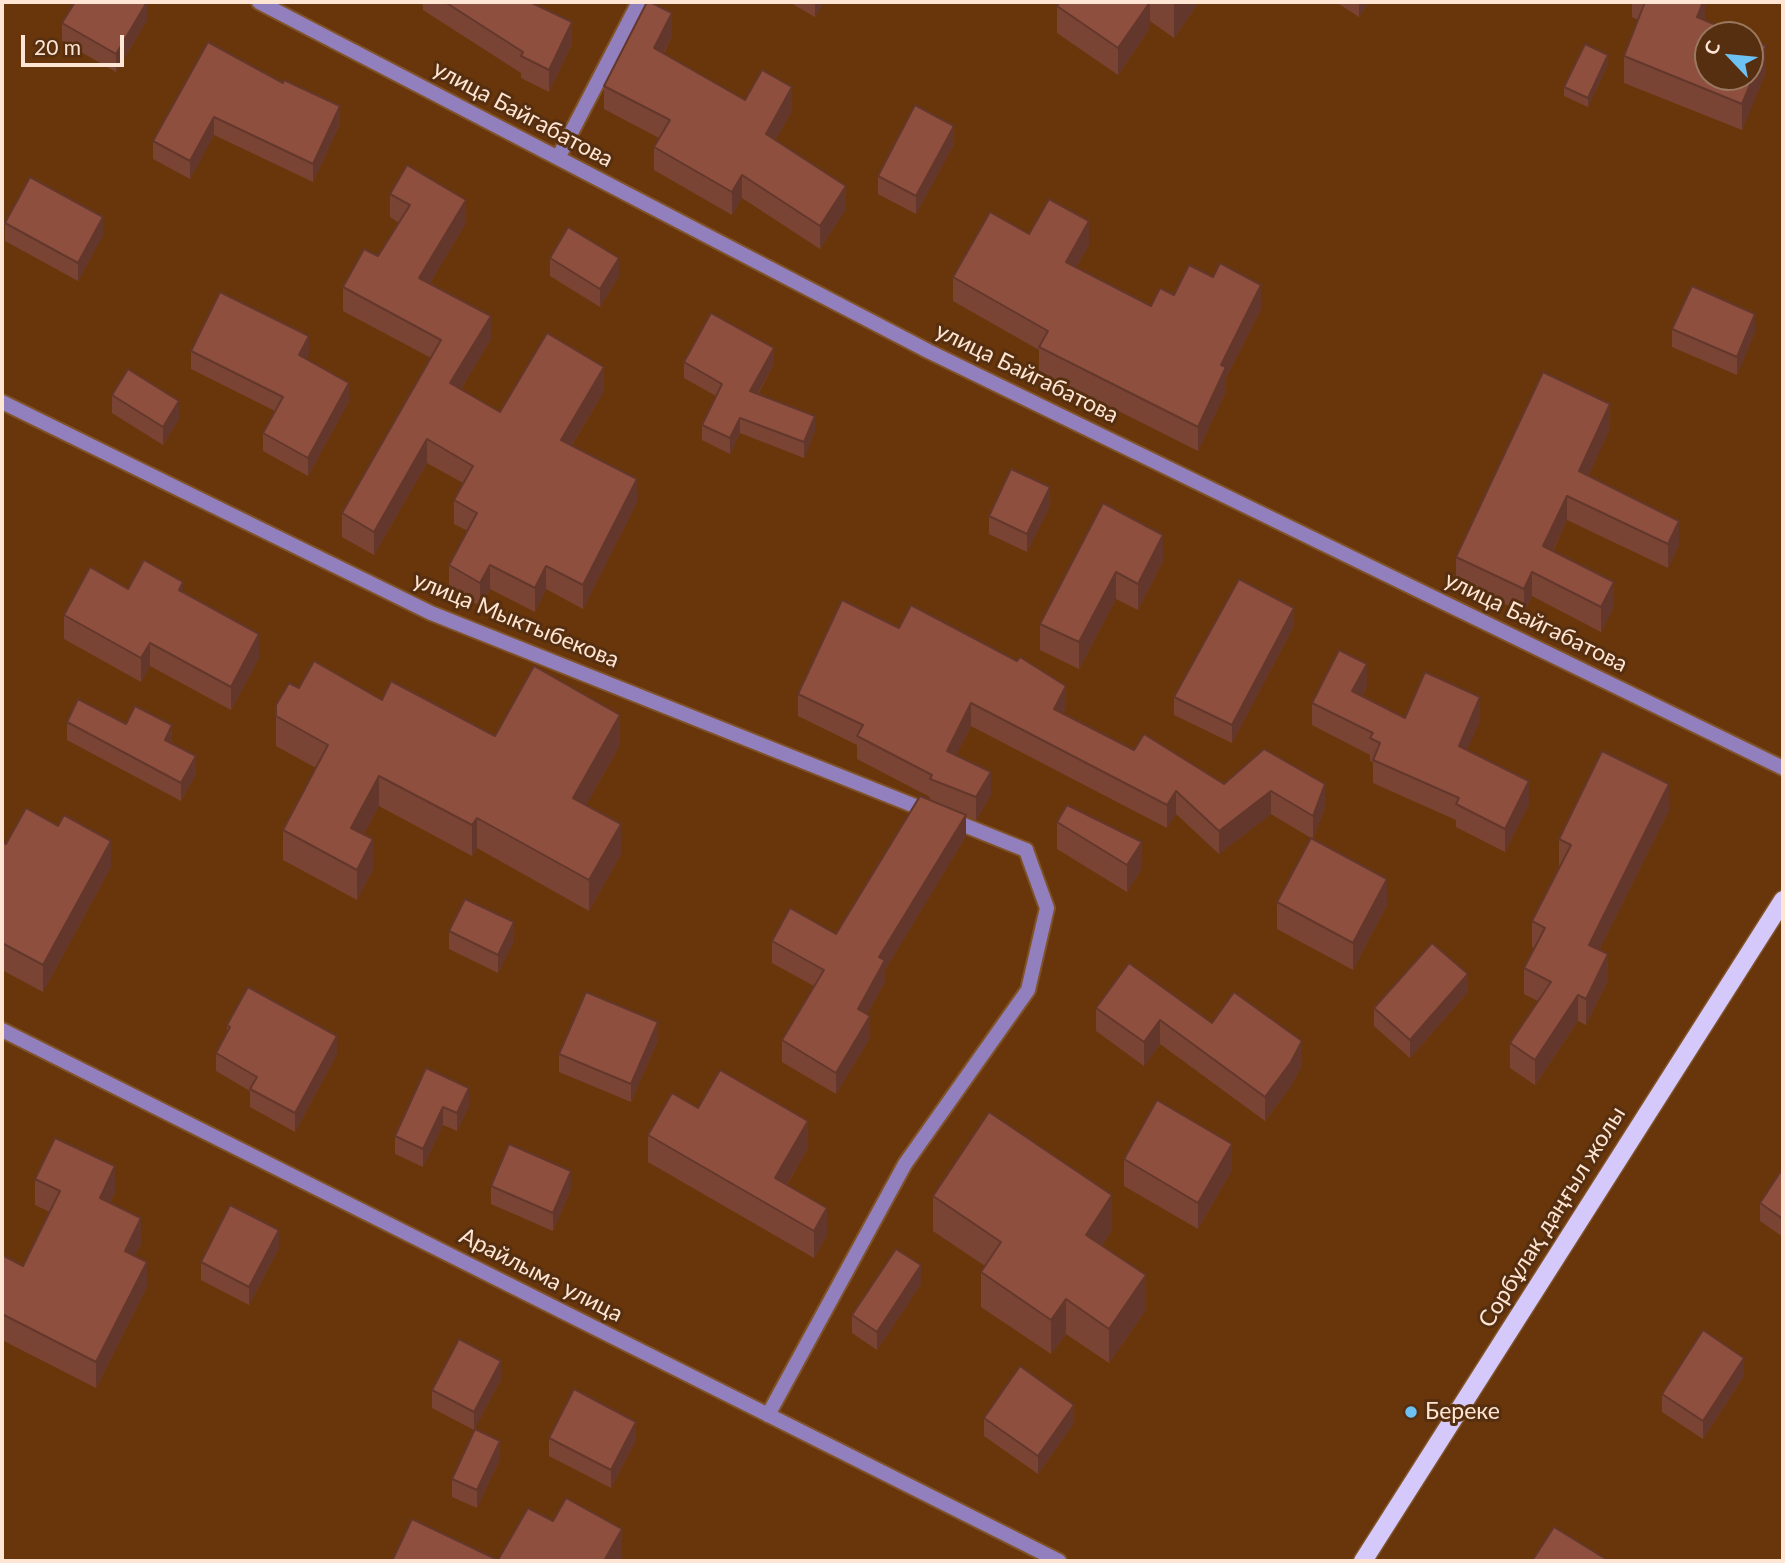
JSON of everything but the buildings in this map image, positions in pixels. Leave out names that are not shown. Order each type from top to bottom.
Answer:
[{"type":"main road","name":"Сорбұлақ даңғыл жолы","points":[[1363,1561],[1783,900]]},
{"type":"street","name":"улица Байгабатова","points":[[259,2],[928,351],[1783,768]]},
{"type":"street","points":[[558,158],[639,2]]},
{"type":"street","name":"улица Мыктыбекова","points":[[2,402],[431,613],[1026,850],[1047,908],[1028,990],[905,1164],[768,1415]]},
{"type":"street","name":"Арайлыма улица","points":[[2,1030],[1059,1561]]},
{"type":"place","name":"Береке","points":[[1411,1412]]}]
